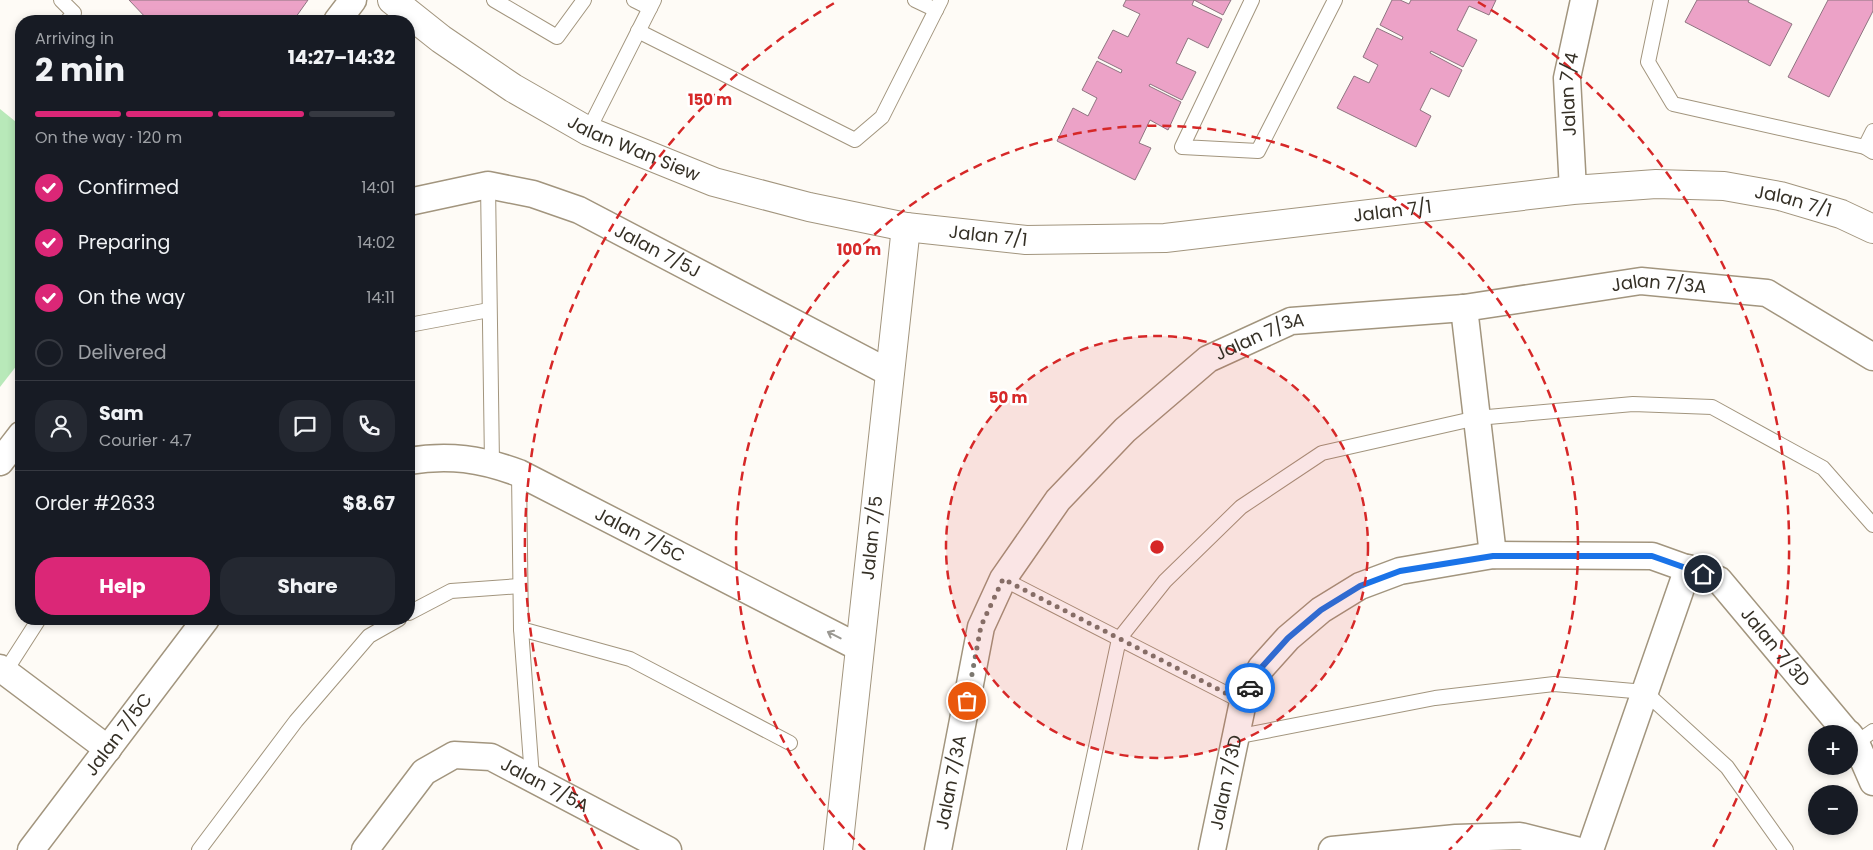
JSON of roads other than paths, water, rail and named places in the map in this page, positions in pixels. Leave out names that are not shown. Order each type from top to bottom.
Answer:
[{"type":"street","points":[[342,15],[353,0]]},
{"type":"street","name":"Jalan Wan Siew","points":[[392,0],[411,15]]},
{"type":"street","name":"Jalan 7/4","points":[[1573,190],[1567,78],[1584,0]]},
{"type":"street","name":"Jalan Wan Siew","points":[[415,18],[441,39],[513,88],[588,131],[714,182],[809,207],[906,227]]},
{"type":"street","name":"Jalan 7/1","points":[[906,227],[1026,240],[1165,238],[1573,190],[1656,184],[1724,186],[1780,196],[1841,214],[1873,229]]},
{"type":"street","name":"Jalan 7/5J","points":[[415,201],[488,185],[533,194],[579,210],[890,373]]},
{"type":"street","name":"Jalan 7/5","points":[[838,850],[906,227]]},
{"type":"street","name":"Jalan 7/3A","points":[[938,850],[981,626],[1003,579],[1058,500],[1125,430],[1208,359],[1291,321],[1464,308],[1641,282],[1767,293],[1873,357]]},
{"type":"street","points":[[1464,308],[1493,556]]},
{"type":"street","points":[[0,462],[15,443]]},
{"type":"street","name":"Jalan 7/5C","points":[[415,460],[445,456],[492,463],[519,473],[860,648]]},
{"type":"street","name":"Jalan 7/3D","points":[[1212,850],[1243,702],[1261,668],[1288,638],[1321,610],[1360,586],[1400,571],[1493,556],[1652,556],[1688,568],[1719,580],[1847,725]]},
{"type":"street","points":[[1590,850],[1688,568]]},
{"type":"street","name":"Jalan 7/5C","points":[[40,847],[108,749],[201,625]]},
{"type":"street","points":[[3,670],[108,749]]},
{"type":"street","name":"Jalan 7/3D","points":[[1858,741],[1873,782]]},
{"type":"street","name":"Jalan 7/5A","points":[[365,850],[424,772],[454,755],[491,757],[668,850]]},
{"type":"street","points":[[1332,850],[1456,838],[1520,836],[1576,850]]},
{"type":"lane","points":[[61,0],[74,13],[72,15]]},
{"type":"lane","points":[[494,0],[557,37],[584,0]]},
{"type":"lane","points":[[588,131],[652,4],[634,0]]},
{"type":"lane","points":[[638,31],[855,140],[882,117],[938,5],[915,0]]},
{"type":"lane","points":[[1252,0],[1182,147],[1258,151],[1335,0]]},
{"type":"lane","points":[[1661,0],[1648,62],[1673,104],[1869,150],[1873,131]]},
{"type":"lane","points":[[488,185],[492,463]]},
{"type":"lane","points":[[415,323],[489,310]]},
{"type":"lane","points":[[1074,850],[1119,638],[1166,581],[1241,507],[1322,453],[1477,418],[1633,404],[1712,407],[1823,468],[1873,525]]},
{"type":"lane","points":[[519,473],[520,586],[532,777]]},
{"type":"lane","points":[[1003,579],[1243,702]]},
{"type":"lane","points":[[415,610],[451,591],[520,586]]},
{"type":"lane","points":[[3,670],[35,625]]},
{"type":"lane","points":[[199,850],[296,721],[369,636],[388,625]]},
{"type":"lane","points":[[522,629],[630,659],[790,743]]},
{"type":"lane","points":[[1235,737],[1435,698],[1554,684],[1646,692],[1727,767],[1786,850]]}]
